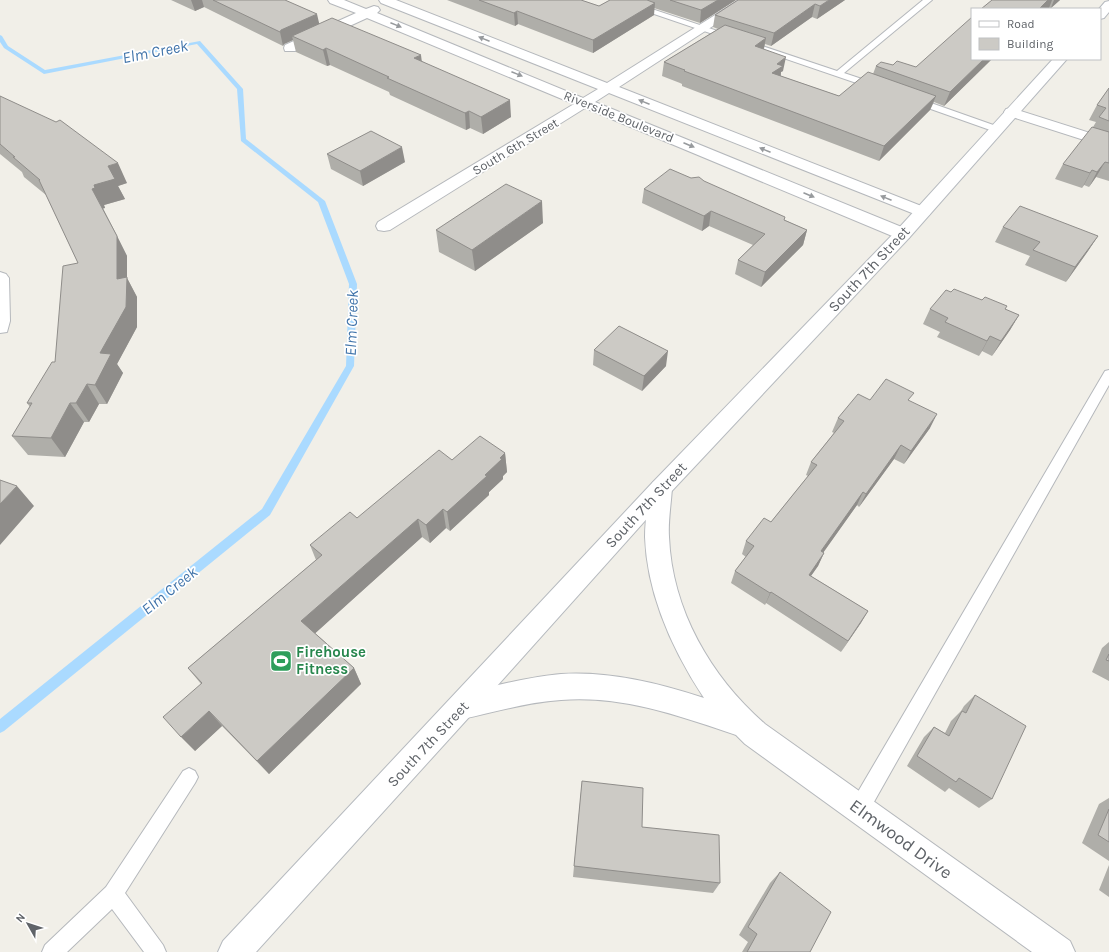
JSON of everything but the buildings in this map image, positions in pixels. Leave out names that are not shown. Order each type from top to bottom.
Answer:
[{"type":"street","name":"Riverside Boulevard","points":[[334,0],[586,102],[902,234]]},
{"type":"street","name":"South 6th Street","points":[[384,226],[586,102],[747,0]]},
{"type":"street","name":"Riverside Boulevard","points":[[391,1],[923,212]]},
{"type":"street","points":[[290,48],[391,1]]},
{"type":"street","points":[[1101,14],[1109,5]]},
{"type":"street","name":"South 7th Street","points":[[234,952],[661,488],[923,212],[1059,60]]},
{"type":"street","points":[[1011,112],[1109,144]]},
{"type":"street","points":[[0,278],[2,314],[0,327]]},
{"type":"street","name":"Elmwood Drive","points":[[661,488],[657,537],[661,569],[672,611],[694,660],[716,695],[743,725],[1060,952]]},
{"type":"street","name":"Elmwood Drive","points":[[462,706],[513,695],[562,687],[607,687],[662,698],[743,725]]},
{"type":"lane","points":[[617,0],[884,89]]},
{"type":"lane","points":[[839,73],[928,0]]},
{"type":"lane","points":[[906,97],[996,129]]},
{"type":"lane","points":[[859,809],[1109,374]]},
{"type":"lane","points":[[52,952],[113,894],[189,777]]},
{"type":"lane","points":[[113,894],[156,952]]},
{"type":"waterway","name":"Elm Creek","points":[[0,37],[6,47],[44,72],[198,42],[240,89],[243,140],[321,201],[353,284],[350,366],[266,512],[0,727]]},
{"type":"place","name":"Firehouse Fitness","points":[[281,661]]}]
